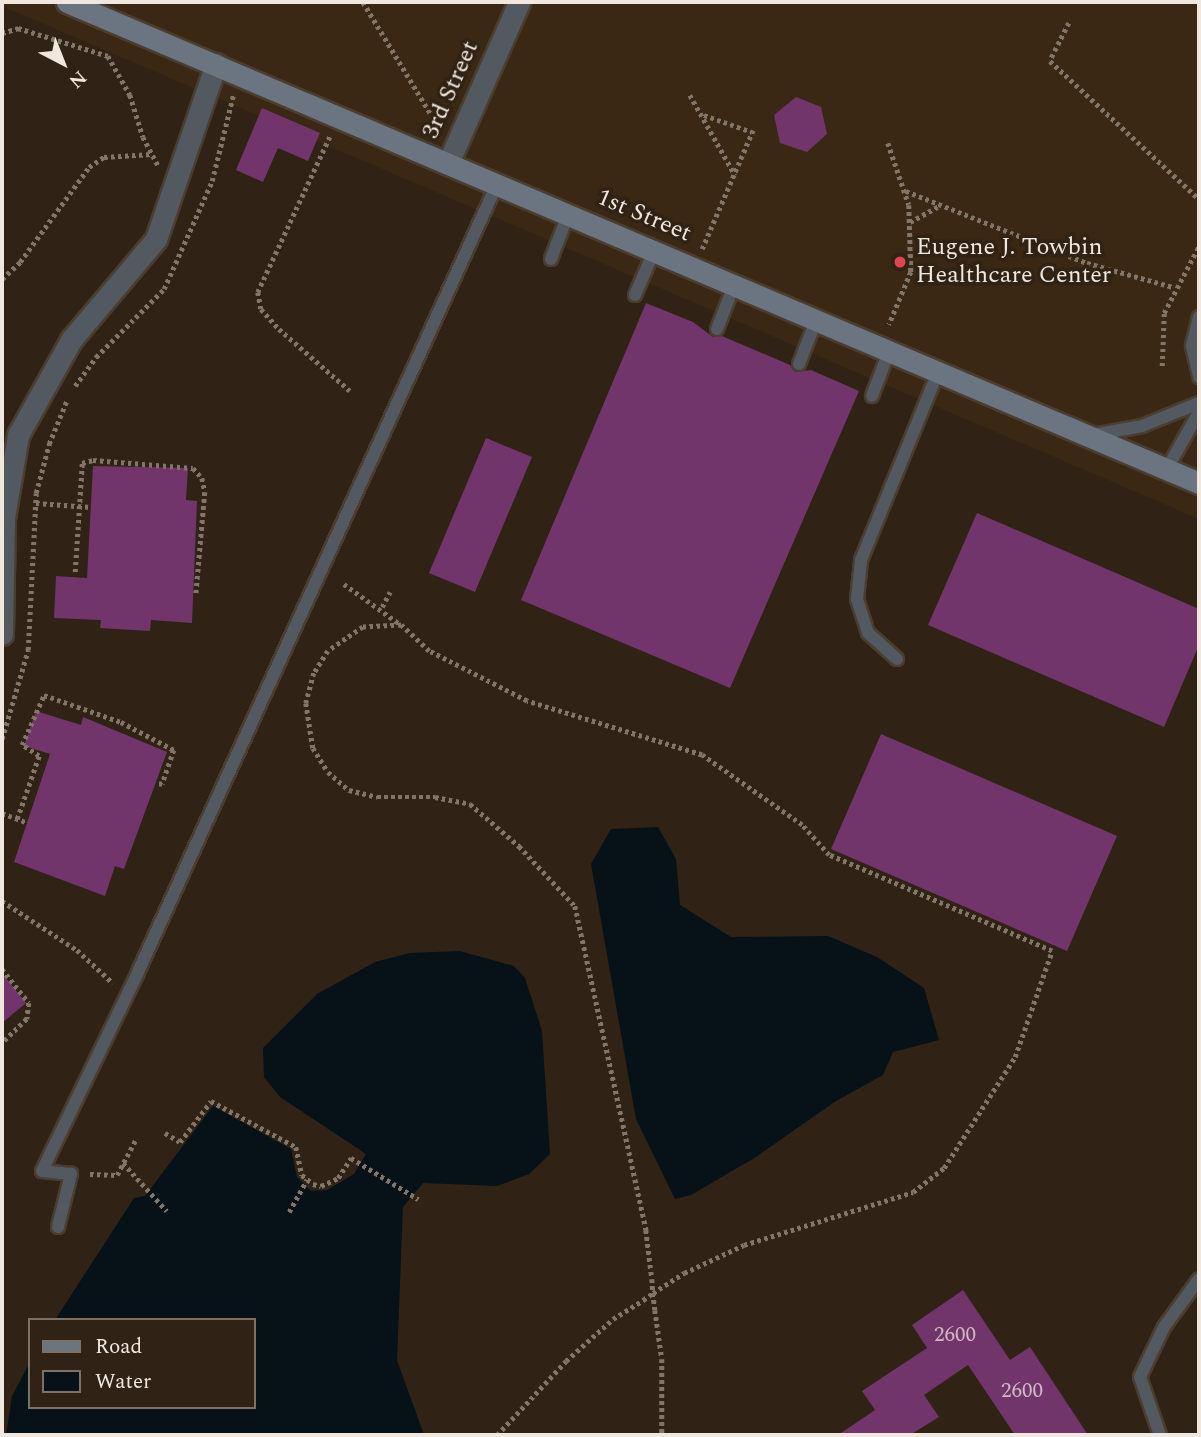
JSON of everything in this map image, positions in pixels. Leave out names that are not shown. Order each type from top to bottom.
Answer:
[{"type":"street","name":"1st Street","points":[[67,2],[449,161],[1199,482]]},
{"type":"street","name":"3rd Street","points":[[449,161],[519,2]]},
{"type":"street","points":[[2,634],[5,505],[18,435],[71,340],[156,239],[174,193],[216,64]]},
{"type":"lane","points":[[58,1227],[71,1174],[41,1171],[127,995],[498,182]]},
{"type":"lane","points":[[551,259],[569,212]]},
{"type":"lane","points":[[635,295],[655,249]]},
{"type":"lane","points":[[717,329],[735,283]]},
{"type":"lane","points":[[1199,317],[1192,346],[1199,377]]},
{"type":"lane","points":[[799,364],[817,318]]},
{"type":"lane","points":[[872,396],[890,349]]},
{"type":"lane","points":[[897,659],[868,633],[857,599],[861,560],[939,370]]},
{"type":"lane","points":[[1091,436],[1143,426],[1199,403]]},
{"type":"lane","points":[[1167,469],[1199,412]]},
{"type":"lane","points":[[1160,1435],[1140,1377],[1164,1327],[1199,1279]]},
{"type":"path","points":[[363,2],[437,124]]},
{"type":"path","points":[[1069,23],[1050,61],[1199,199]]},
{"type":"path","points":[[2,33],[19,28],[30,30],[108,56],[130,95],[152,154],[174,193]]},
{"type":"path","points":[[2,739],[28,650],[36,503],[49,444],[70,394],[96,356],[164,289],[212,181],[233,96],[240,93]]},
{"type":"path","points":[[690,95],[735,176]]},
{"type":"path","points":[[694,266],[753,131],[703,115]]},
{"type":"path","points":[[321,127],[332,132],[258,292],[261,309],[279,329],[350,391]]},
{"type":"path","points":[[888,143],[906,191],[911,272],[889,325]]},
{"type":"path","points":[[2,279],[20,262],[89,167],[104,157],[152,154]]},
{"type":"path","points":[[906,191],[1087,263],[1173,287]]},
{"type":"path","points":[[909,222],[939,206]]},
{"type":"path","points":[[1162,366],[1164,313],[1173,287],[1199,246]]},
{"type":"path","points":[[75,572],[82,463],[93,460],[192,468],[202,478],[205,492],[196,595]]},
{"type":"path","points":[[5,505],[36,503],[91,507]]},
{"type":"path","points":[[344,584],[382,607],[429,651],[527,701],[702,755],[802,825],[829,855],[1052,951],[1015,1057],[944,1168],[913,1192],[744,1245],[653,1293],[612,1320],[566,1361],[497,1435]]},
{"type":"path","points":[[382,607],[390,592]]},
{"type":"path","points":[[401,625],[363,627],[328,651],[314,673],[306,704],[313,748],[328,772],[349,790],[377,797],[435,797],[470,804],[519,846],[575,906],[646,1230],[662,1359],[662,1435]]},
{"type":"path","points":[[17,819],[39,756],[22,745],[44,695],[121,722],[174,750],[162,784],[156,784]]},
{"type":"path","points":[[2,813],[28,822]]},
{"type":"path","points":[[2,901],[78,950],[127,995]]},
{"type":"path","points":[[2,969],[29,1003],[27,1019],[2,1043]]},
{"type":"path","points":[[165,1133],[180,1142],[211,1101],[296,1147],[302,1175],[307,1180],[321,1186],[338,1178],[351,1158],[418,1199]]},
{"type":"path","points":[[71,1174],[117,1175],[136,1139]]},
{"type":"path","points":[[123,1163],[167,1212]]},
{"type":"path","points":[[289,1212],[307,1180]]},
{"type":"shaded area","name":"Eugene J. Towbin Healthcare Center","points":[[2,2],[1199,2],[1199,519],[2,6]]},
{"type":"water","points":[[658,827],[676,859],[680,905],[731,937],[828,936],[877,957],[924,988],[939,1040],[893,1052],[883,1075],[836,1101],[756,1157],[691,1195],[675,1199],[636,1119],[591,864],[611,829]]},
{"type":"water","points":[[460,951],[514,966],[525,978],[542,1031],[550,1154],[529,1174],[497,1186],[423,1183],[403,1207],[397,1360],[424,1435],[6,1435],[12,1396],[28,1366],[28,1409],[256,1409],[256,1318],[56,1318],[134,1198],[145,1196],[213,1106],[291,1149],[297,1177],[311,1191],[327,1190],[354,1174],[366,1154],[280,1097],[264,1077],[263,1048],[317,994],[375,962],[410,953]]},
{"type":"building","points":[[796,97],[821,107],[827,134],[807,152],[780,143],[774,115]]},
{"type":"building","points":[[262,108],[320,133],[308,161],[278,148],[263,182],[236,170]]},
{"type":"building","points":[[646,303],[693,322],[713,337],[722,336],[790,365],[795,372],[811,370],[859,391],[730,688],[521,600]]},
{"type":"building","points":[[486,438],[532,457],[475,592],[429,573]]},
{"type":"building","points":[[93,466],[188,468],[186,500],[197,501],[192,623],[151,620],[150,631],[100,628],[101,620],[54,618],[56,576],[87,578]]},
{"type":"building","points":[[977,513],[1199,609],[1199,645],[1164,727],[928,625]]},
{"type":"building","points":[[36,711],[81,725],[83,717],[167,752],[124,869],[115,866],[105,896],[14,862],[50,754],[24,746]]},
{"type":"building","points":[[881,734],[1117,836],[1067,951],[831,849]]},
{"type":"building","points":[[2,973],[26,1003],[2,1023]]},
{"type":"building","points":[[963,1290],[1010,1360],[1030,1347],[1088,1435],[1015,1435],[968,1365],[924,1395],[939,1417],[910,1435],[838,1435],[875,1410],[862,1391],[927,1348],[912,1325]]},
{"type":"place","name":"Eugene J. Towbin Healthcare Center","points":[[900,262]]}]
